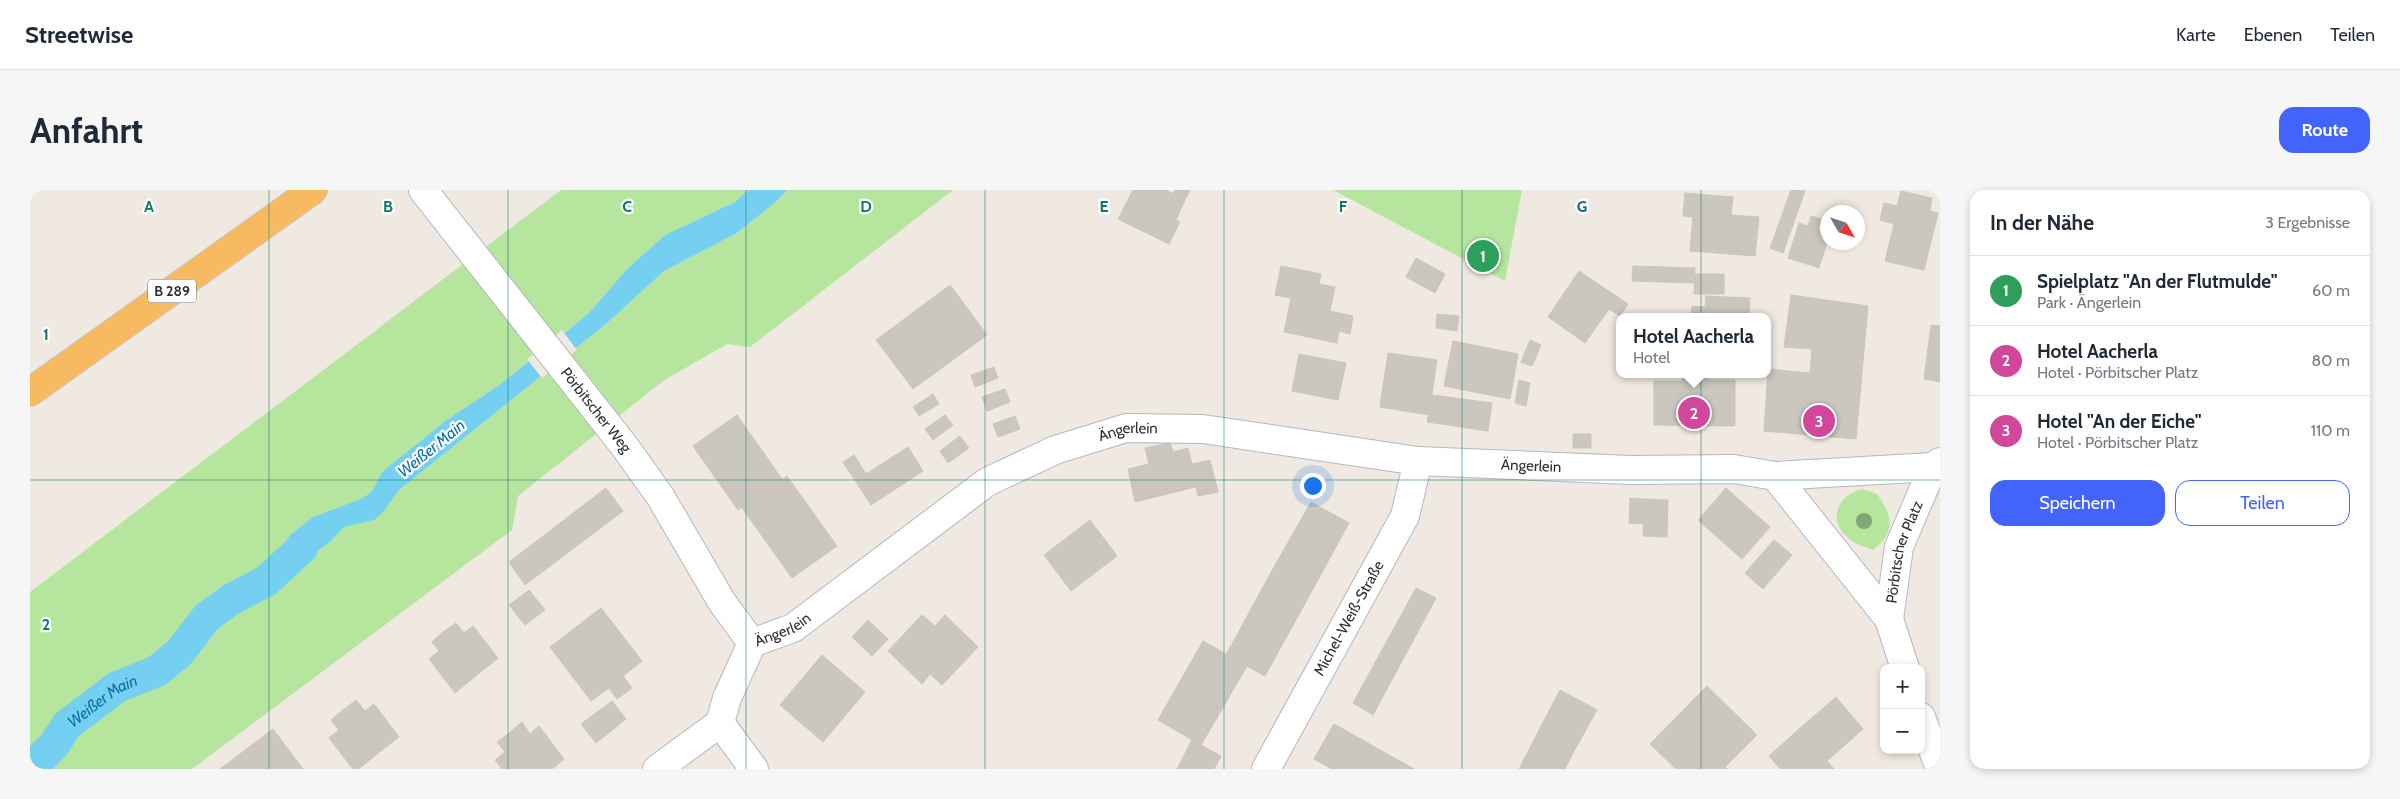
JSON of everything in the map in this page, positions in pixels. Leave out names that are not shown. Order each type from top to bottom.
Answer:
[{"type":"highway","name":"B 289","points":[[30,392],[313,190]]},
{"type":"street","name":"Pörbitscher Weg","points":[[423,190],[622,443],[660,496],[722,602],[752,643]]},
{"type":"street","name":"Ängerlein","points":[[720,723],[727,698],[752,643],[793,628],[987,482],[1055,450],[1126,428],[1203,430],[1418,461],[1650,470]]},
{"type":"street","name":"Michel-Weiß-Straße","points":[[1266,769],[1405,516],[1418,461]]},
{"type":"street","name":"Pörbitscher Platz","points":[[1650,470],[1734,468],[1775,476],[1937,464],[1900,547],[1889,619]]},
{"type":"street","name":"Pörbitscher Platz","points":[[1775,476],[1889,619]]},
{"type":"street","points":[[1889,619],[1904,664]]},
{"type":"street","points":[[657,769],[720,723],[754,769]]},
{"type":"street","points":[[1925,728],[1940,769]]},
{"type":"green space","points":[[561,190],[748,190],[735,202],[665,235],[627,269],[588,314],[498,386],[448,419],[382,472],[372,491],[363,498],[313,517],[290,535],[284,546],[266,560],[273,591],[298,563],[328,544],[344,527],[384,511],[399,490],[606,324],[664,271],[737,233],[778,200],[787,190],[953,190],[750,347],[727,344],[663,381],[518,496],[512,530],[192,769],[30,769],[30,592]]},
{"type":"green space","points":[[1333,190],[1522,190],[1505,281]]},
{"type":"green space","points":[[1862,489],[1877,494],[1889,517],[1890,524],[1886,537],[1873,550],[1858,545],[1843,533],[1837,518],[1840,504],[1853,493]]},
{"type":"water","points":[[748,190],[787,190],[778,200],[737,233],[664,271],[606,324],[399,490],[384,511],[374,520],[344,527],[328,544],[298,563],[273,592],[266,560],[284,546],[290,535],[313,517],[363,498],[372,491],[382,472],[448,419],[498,386],[588,314],[627,269],[665,235],[735,202]]},
{"type":"pier","points":[[562,330],[577,350],[542,378],[527,359]]},
{"type":"building","points":[[1133,190],[1166,190],[1185,200],[1176,220],[1180,222],[1169,244],[1118,219]]},
{"type":"building","points":[[1175,190],[1190,190],[1185,200],[1173,194]]},
{"type":"building","points":[[1791,190],[1805,191],[1783,253],[1770,248]]},
{"type":"building","points":[[1901,191],[1932,198],[1930,211],[1938,213],[1924,270],[1885,261],[1894,224],[1880,220],[1884,203],[1897,206]]},
{"type":"building","points":[[1685,193],[1733,197],[1731,215],[1759,217],[1755,256],[1690,251],[1693,217],[1683,216]]},
{"type":"building","points":[[1811,216],[1820,219],[1820,250],[1825,250],[1819,268],[1788,258],[1799,223],[1808,226]]},
{"type":"building","points":[[1416,258],[1445,274],[1435,293],[1406,277]]},
{"type":"building","points":[[1281,266],[1321,274],[1319,284],[1335,287],[1330,311],[1353,316],[1350,334],[1339,331],[1337,343],[1284,332],[1291,298],[1275,295]]},
{"type":"building","points":[[1633,266],[1695,268],[1694,283],[1632,281]]},
{"type":"building","points":[[1579,271],[1628,304],[1622,313],[1616,313],[1609,309],[1585,343],[1548,317]]},
{"type":"building","points":[[1695,274],[1724,274],[1724,294],[1694,294]]},
{"type":"building","points":[[950,285],[987,335],[913,389],[876,340]]},
{"type":"building","points":[[1791,295],[1868,306],[1856,439],[1764,431],[1767,378],[1771,378],[1771,369],[1810,373],[1812,349],[1784,347]]},
{"type":"building","points":[[1706,296],[1750,298],[1749,313],[1691,313],[1692,306],[1705,307]]},
{"type":"building","points":[[1437,314],[1459,316],[1457,331],[1436,328]]},
{"type":"building","points":[[1931,325],[1940,326],[1940,382],[1924,379]]},
{"type":"building","points":[[1530,340],[1541,345],[1532,366],[1521,362]]},
{"type":"building","points":[[1453,341],[1518,354],[1510,399],[1444,386]]},
{"type":"building","points":[[1388,353],[1437,360],[1429,415],[1380,407]]},
{"type":"building","points":[[1299,354],[1346,363],[1338,400],[1292,391]]},
{"type":"building","points":[[994,367],[998,378],[975,387],[971,375]]},
{"type":"building","points":[[1683,378],[1735,380],[1735,426],[1654,425],[1654,381],[1683,381]]},
{"type":"building","points":[[1519,380],[1530,383],[1526,406],[1515,403]]},
{"type":"building","points":[[1005,389],[1010,402],[987,411],[982,397]]},
{"type":"building","points":[[933,394],[939,404],[919,416],[913,407]]},
{"type":"building","points":[[1432,395],[1492,403],[1488,431],[1427,422]]},
{"type":"building","points":[[737,415],[782,479],[738,510],[693,446]]},
{"type":"building","points":[[945,415],[953,425],[933,440],[925,429]]},
{"type":"building","points":[[1015,416],[1020,429],[998,437],[993,424]]},
{"type":"building","points":[[1573,434],[1591,434],[1591,448],[1573,448]]},
{"type":"building","points":[[960,436],[969,448],[948,463],[940,451]]},
{"type":"building","points":[[1170,443],[1173,452],[1188,448],[1192,464],[1210,460],[1218,492],[1198,496],[1196,487],[1135,502],[1128,469],[1149,464],[1145,448]]},
{"type":"building","points":[[908,447],[923,471],[871,505],[843,462],[854,455],[866,474]]},
{"type":"building","points":[[787,476],[837,546],[792,578],[742,508]]},
{"type":"building","points":[[606,488],[623,511],[525,585],[509,562]]},
{"type":"building","points":[[1726,488],[1770,527],[1742,559],[1698,520]]},
{"type":"building","points":[[1630,498],[1645,499],[1644,524],[1629,523]]},
{"type":"building","points":[[1645,499],[1668,500],[1667,537],[1643,536]]},
{"type":"building","points":[[1311,502],[1349,523],[1308,598],[1269,576]]},
{"type":"building","points":[[1090,520],[1117,556],[1071,591],[1044,555]]},
{"type":"building","points":[[1774,540],[1792,555],[1763,589],[1745,573]]},
{"type":"building","points":[[1269,576],[1308,598],[1265,676],[1226,655]]},
{"type":"building","points":[[1416,588],[1436,598],[1373,715],[1353,703]]},
{"type":"building","points":[[529,590],[545,610],[525,625],[509,605]]},
{"type":"building","points":[[601,608],[642,661],[623,676],[632,688],[617,699],[609,688],[591,701],[550,647]]},
{"type":"building","points":[[922,615],[935,626],[945,615],[978,647],[942,685],[930,674],[922,684],[888,651]]},
{"type":"building","points":[[868,620],[888,639],[872,656],[852,637]]},
{"type":"building","points":[[456,623],[464,633],[473,626],[498,658],[477,675],[443,632]]},
{"type":"building","points":[[443,632],[477,675],[455,693],[429,659],[439,651],[432,642]]},
{"type":"building","points":[[1203,641],[1247,666],[1201,745],[1158,720]]},
{"type":"building","points":[[822,655],[865,692],[823,742],[780,705]]},
{"type":"building","points":[[1707,686],[1757,735],[1725,767],[1727,769],[1676,769],[1650,744]]},
{"type":"building","points":[[1560,690],[1597,710],[1574,751],[1538,732]]},
{"type":"building","points":[[1836,697],[1863,729],[1827,761],[1799,729]]},
{"type":"building","points":[[356,700],[365,711],[374,704],[399,737],[377,754],[343,710]]},
{"type":"building","points":[[612,701],[626,719],[596,743],[581,724]]},
{"type":"building","points":[[343,710],[377,754],[359,769],[353,769],[329,738],[339,730],[331,720]]},
{"type":"building","points":[[522,722],[530,734],[539,726],[564,759],[552,769],[538,769],[509,733]]},
{"type":"building","points":[[1334,724],[1414,769],[1332,769],[1314,759]]},
{"type":"building","points":[[273,729],[303,769],[220,769]]},
{"type":"building","points":[[1799,729],[1834,769],[1780,769],[1769,756]]},
{"type":"building","points":[[1538,732],[1574,751],[1565,769],[1519,769]]},
{"type":"building","points":[[509,733],[538,769],[502,769],[495,760],[505,752],[497,742]]},
{"type":"building","points":[[1192,740],[1221,756],[1214,769],[1177,769]]},
{"type":"waterway","name":"Weißer Main","points":[[30,769],[54,745],[67,725],[117,687],[157,671],[179,653],[207,617],[230,600],[266,581],[302,548]]},
{"type":"place","name":"Spielplatz \"An der Flutmulde\"","points":[[1483,256]]},
{"type":"place","name":"Hotel Aacherla","points":[[1694,413]]},
{"type":"place","name":"Hotel \"An der Eiche\"","points":[[1819,421]]}]
